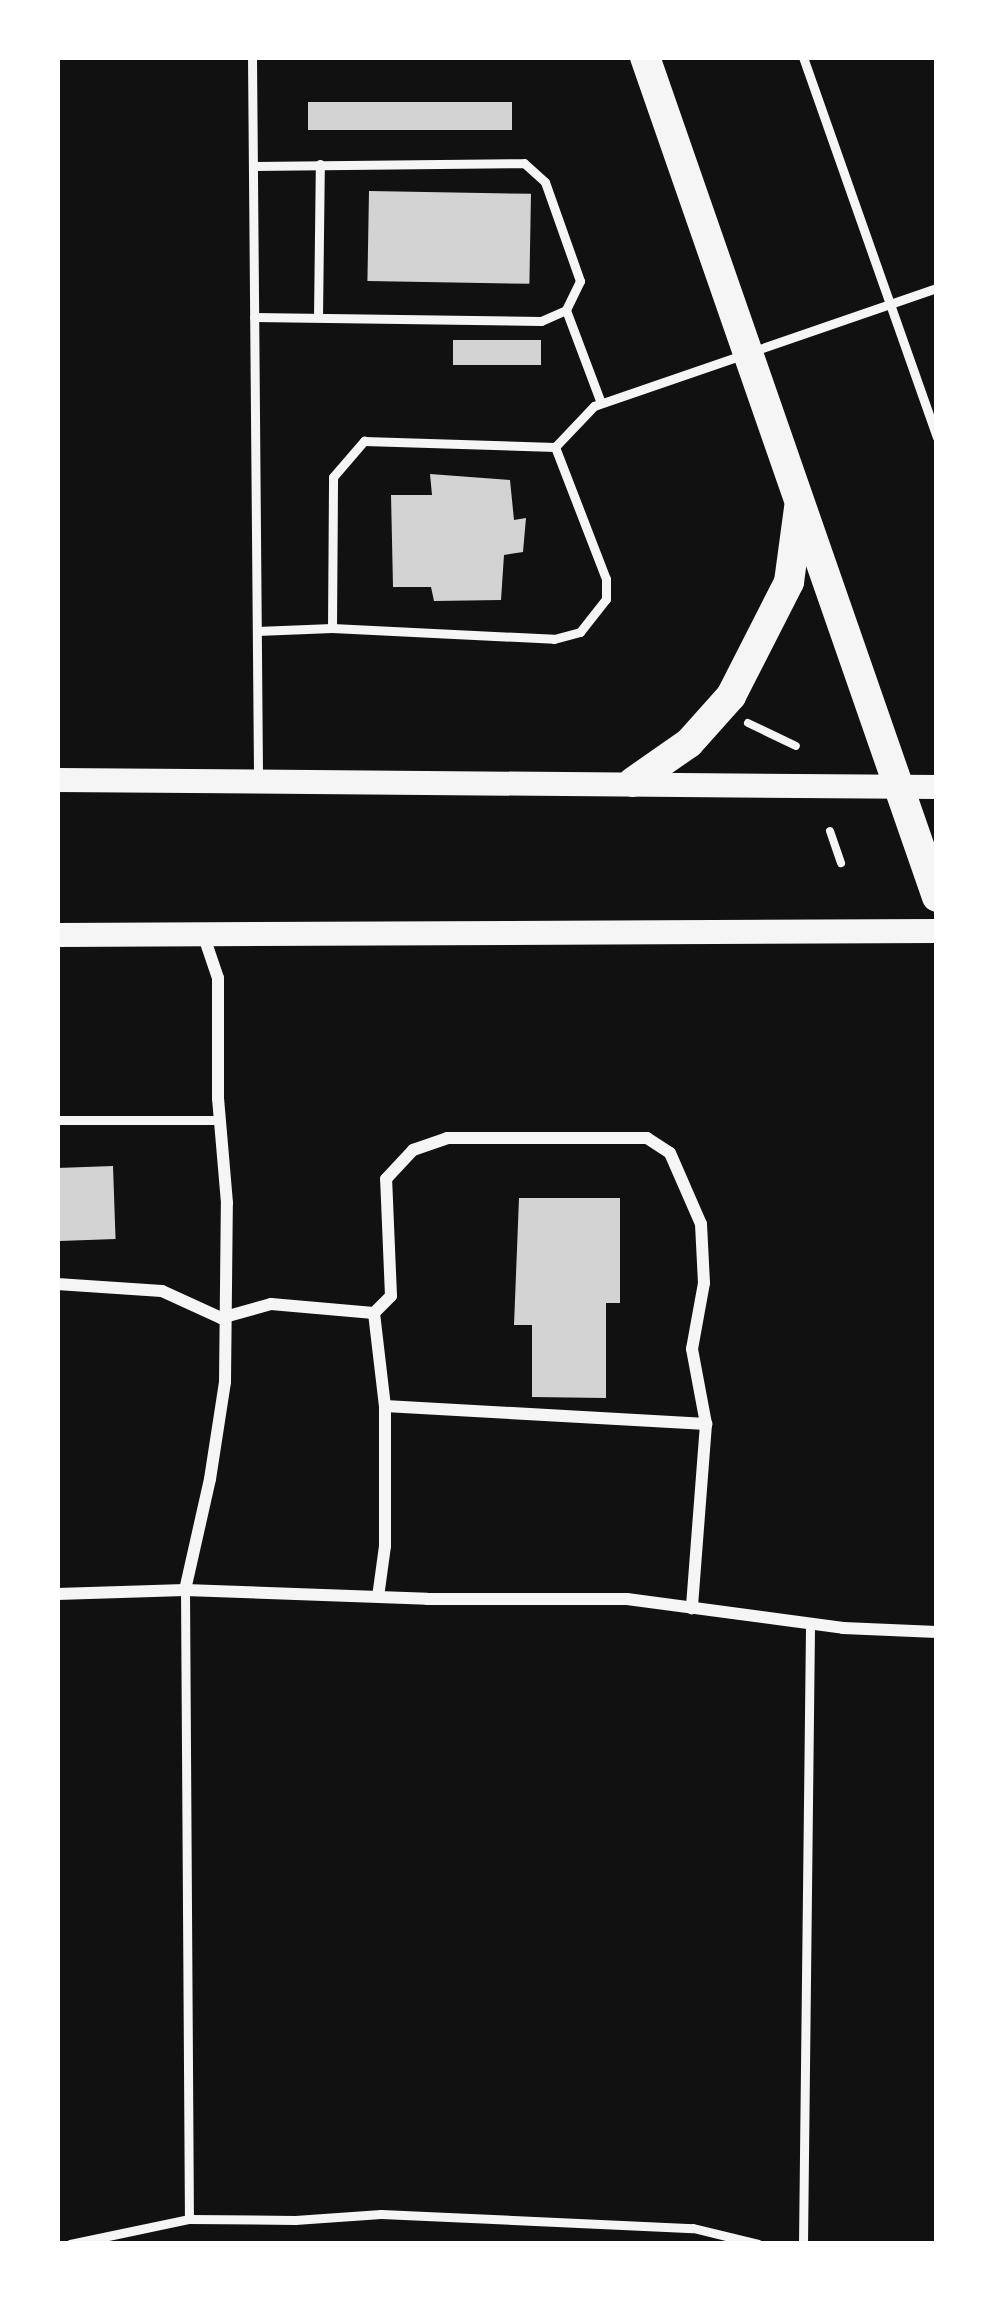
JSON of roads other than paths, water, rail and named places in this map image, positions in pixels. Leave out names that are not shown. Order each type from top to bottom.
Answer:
[{"type":"main road","points":[[645,57],[937,897]]},
{"type":"main road","points":[[633,782],[688,743],[731,696],[789,582],[800,502]]},
{"type":"main road","points":[[57,780],[937,787]]},
{"type":"main road","points":[[57,934],[937,931]]},
{"type":"street","points":[[185,1590],[210,1480],[224,1382],[221,1318],[227,1204],[220,1120],[218,978],[203,934]]},
{"type":"street","points":[[57,1284],[162,1292],[221,1318],[271,1304],[374,1312],[391,1296],[386,1179],[412,1150],[447,1138],[646,1138],[670,1153],[701,1224],[704,1283],[692,1349],[706,1424],[692,1608]]},
{"type":"street","points":[[374,1312],[386,1406],[386,1546],[378,1597]]},
{"type":"street","points":[[386,1406],[706,1424]]},
{"type":"street","points":[[57,1594],[185,1590],[627,1599],[810,1624],[937,1632]]},
{"type":"lane","points":[[252,57],[258,779]]},
{"type":"lane","points":[[803,57],[937,437]]},
{"type":"lane","points":[[253,166],[513,159],[532,167],[545,182],[580,280],[566,310],[602,403]]},
{"type":"lane","points":[[319,317],[320,164]]},
{"type":"lane","points":[[555,447],[580,415],[602,403],[937,288]]},
{"type":"lane","points":[[254,316],[526,320],[566,310]]},
{"type":"lane","points":[[923,398],[937,393]]},
{"type":"lane","points":[[332,628],[332,477],[364,442],[555,447]]},
{"type":"lane","points":[[257,631],[332,628],[554,639],[580,632],[606,599],[606,579],[555,447]]},
{"type":"lane","points":[[57,1120],[220,1120]]},
{"type":"lane","points":[[185,1590],[189,2219]]},
{"type":"lane","points":[[803,2244],[810,1624]]},
{"type":"lane","points":[[70,2244],[189,2219],[483,2215],[693,2228],[758,2244]]}]
